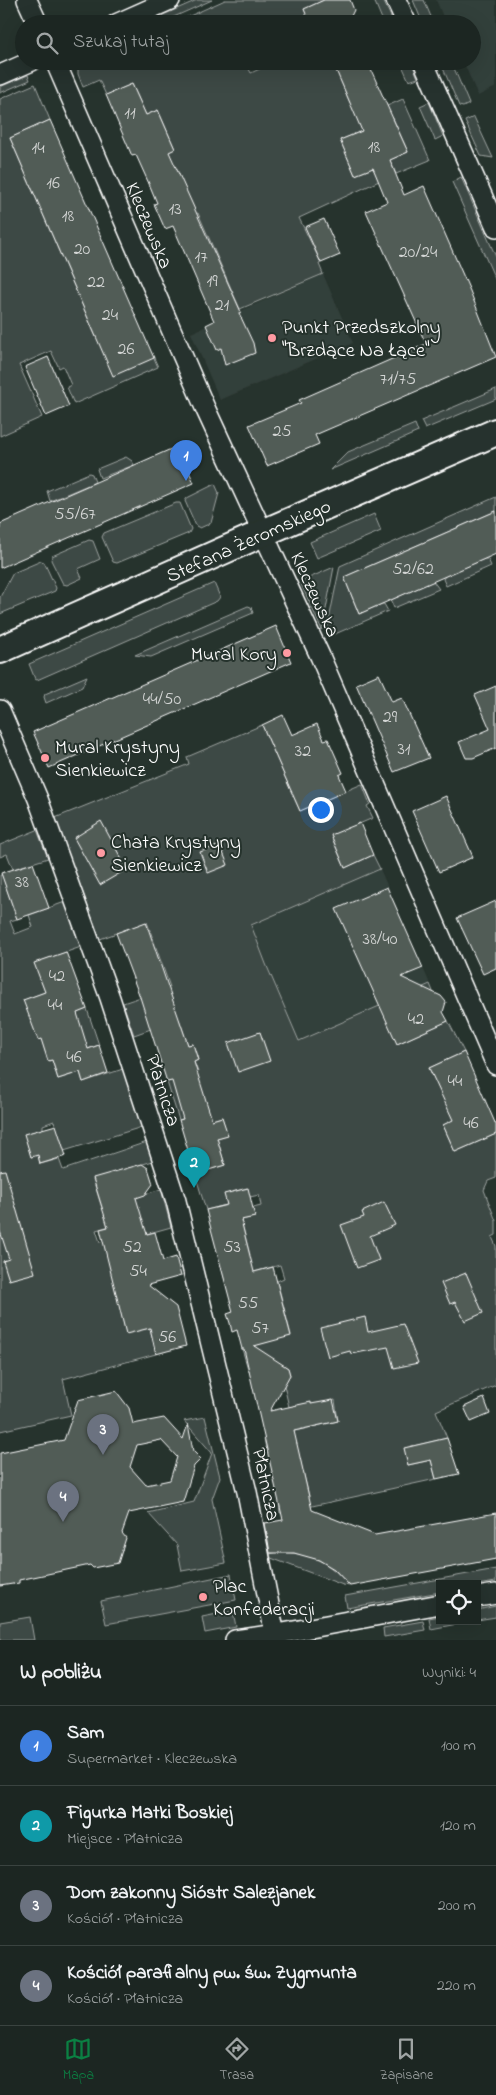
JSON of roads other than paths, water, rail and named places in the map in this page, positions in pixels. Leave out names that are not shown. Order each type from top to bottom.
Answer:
[{"type":"main road","name":"Stefana Żeromskiego","points":[[0,650],[496,432]]},
{"type":"street","points":[[27,0],[34,15]]},
{"type":"street","points":[[136,15],[170,0]]},
{"type":"street","points":[[396,0],[403,15]]},
{"type":"street","points":[[0,75],[15,68]]},
{"type":"street","name":"Kleczewska","points":[[59,70],[206,410],[320,656],[496,1065]]},
{"type":"street","points":[[427,70],[496,227]]},
{"type":"street","name":"Płatnicza","points":[[0,710],[36,794],[110,998],[173,1192],[247,1492],[275,1637]]},
{"type":"street","points":[[481,1596],[496,1594]]},
{"type":"street","points":[[235,1640],[275,1637],[353,1619],[436,1605]]},
{"type":"place","name":"Punkt Przedszkolny \"Brzdące Na Łące\"","points":[[272,338]]},
{"type":"place","name":"Sam","points":[[186,481]]},
{"type":"place","name":"Mural Kory","points":[[287,653]]},
{"type":"place","name":"Mural Krystyny Sienkiewicz","points":[[45,758]]},
{"type":"place","name":"Chata Krystyny Sienkiewicz","points":[[101,853]]},
{"type":"place","name":"Figurka Matki Boskiej","points":[[194,1188]]},
{"type":"place","name":"Dom zakonny Sióstr Salezjanek","points":[[103,1455]]},
{"type":"place","name":"Kościół parafialny pw. św. Zygmunta","points":[[63,1522]]},
{"type":"place","name":"Plac Konfederacji","points":[[203,1597]]}]
